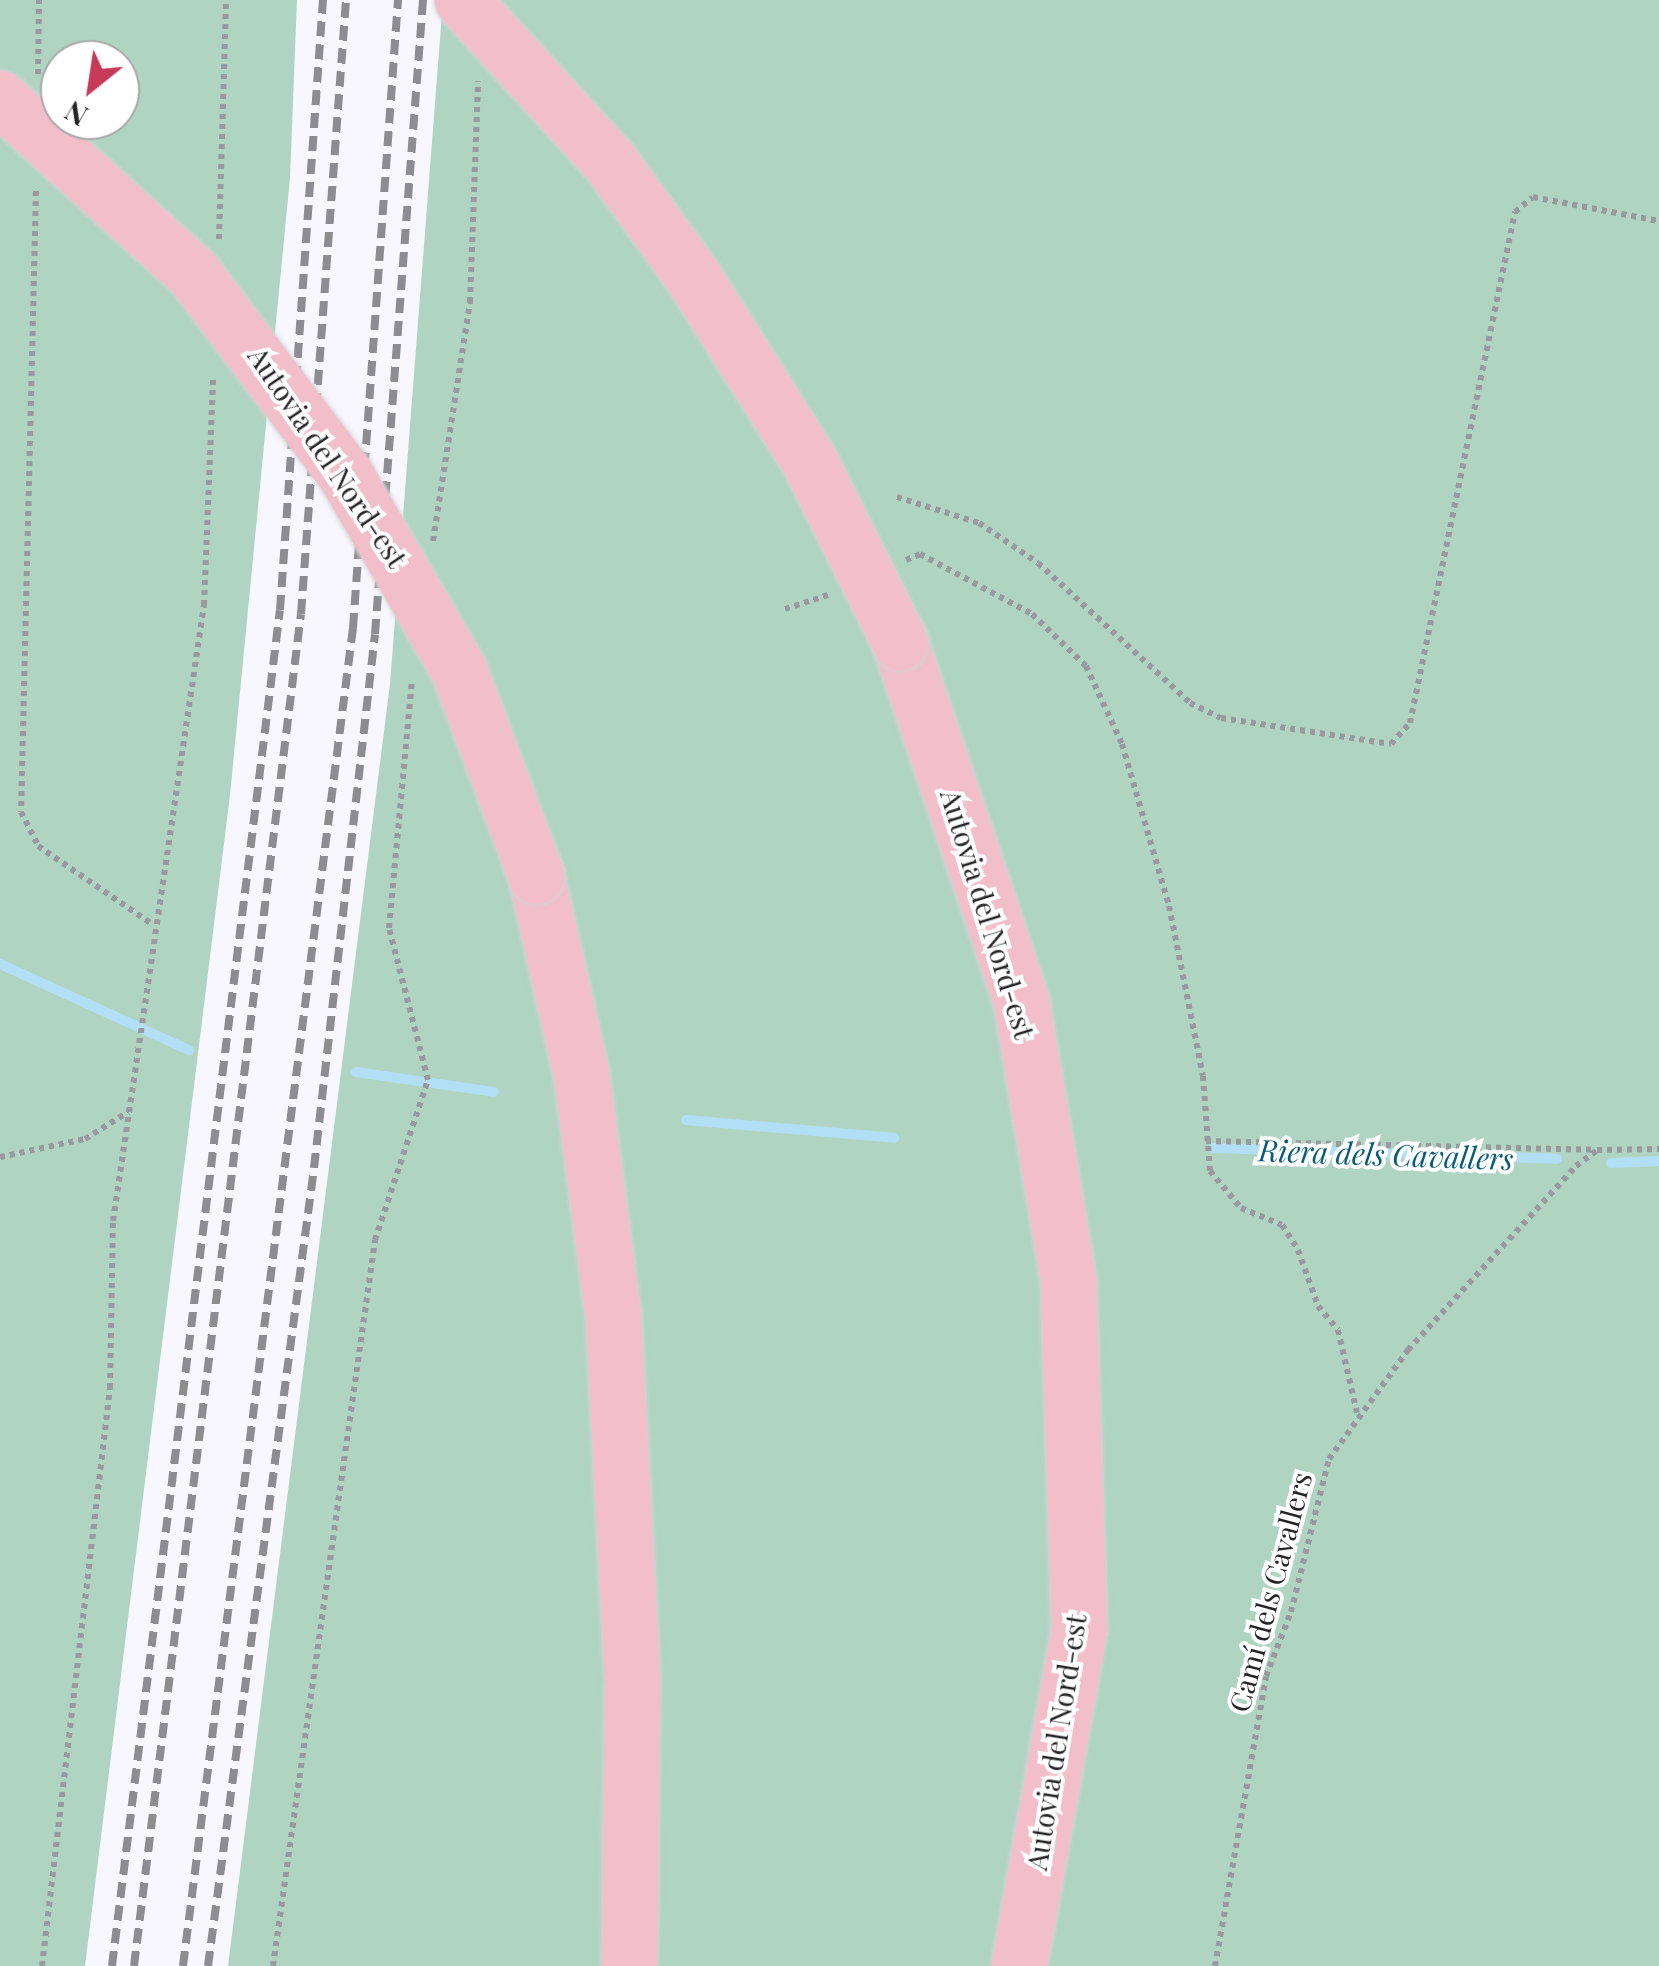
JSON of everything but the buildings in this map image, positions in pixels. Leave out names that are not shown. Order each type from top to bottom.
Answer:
[{"type":"highway","name":"Autovia del Nord-est","points":[[462,0],[610,162],[695,280],[809,461],[900,643],[1021,1001],[1068,1280],[1079,1628],[1018,1966]]},
{"type":"highway","name":"Autovia del Nord-est","points":[[19,88],[193,273],[345,474],[459,670],[536,876],[582,1074],[614,1316],[632,1682],[629,1966]]},
{"type":"path","points":[[19,88],[38,0]]},
{"type":"path","points":[[218,258],[226,0]]},
{"type":"path","points":[[432,549],[470,302],[478,76]]},
{"type":"path","points":[[36,176],[21,812],[38,846],[153,924]]},
{"type":"path","points":[[897,497],[979,523],[1038,563],[1190,704],[1221,718],[1391,744],[1410,723],[1515,212],[1534,198],[1659,220]]},
{"type":"path","points":[[42,1966],[110,1388],[113,1221],[153,924],[204,605],[214,355]]},
{"type":"path","points":[[889,568],[920,554],[1032,614],[1086,666],[1122,744],[1169,906],[1202,1076],[1210,1171],[1241,1208],[1271,1216],[1298,1250],[1349,1361],[1357,1413]]},
{"type":"path","points":[[785,609],[842,588]]},
{"type":"path","points":[[273,1966],[375,1240],[428,1080],[389,928],[415,663]]},
{"type":"path","points":[[0,1157],[85,1138],[129,1112]]},
{"type":"path","points":[[1206,1140],[1597,1150],[1659,1148]]},
{"type":"path","name":"Camí dels Cavallers","points":[[1214,1966],[1266,1676],[1291,1612],[1329,1460],[1357,1413],[1597,1150]]},
{"type":"green space","points":[[0,0],[297,0],[290,178],[230,795],[85,1966],[0,1966]]},
{"type":"green space","points":[[443,0],[1659,0],[1659,1966],[228,1966],[390,684]]},
{"type":"waterway","points":[[0,964],[189,1050]]},
{"type":"waterway","points":[[356,1072],[494,1092]]},
{"type":"waterway","points":[[686,1120],[894,1138]]},
{"type":"waterway","name":"Riera dels Cavallers","points":[[1214,1148],[1557,1159]]},
{"type":"waterway","name":"Riera dels Cavallers","points":[[1611,1163],[1659,1161]]},
{"type":"railway","points":[[112,1966],[280,610],[323,0]]},
{"type":"railway","points":[[134,1966],[301,614],[346,0]]},
{"type":"railway","points":[[183,1966],[353,628],[398,0]]},
{"type":"railway","points":[[208,1966],[314,1168],[375,634],[423,0]]}]
